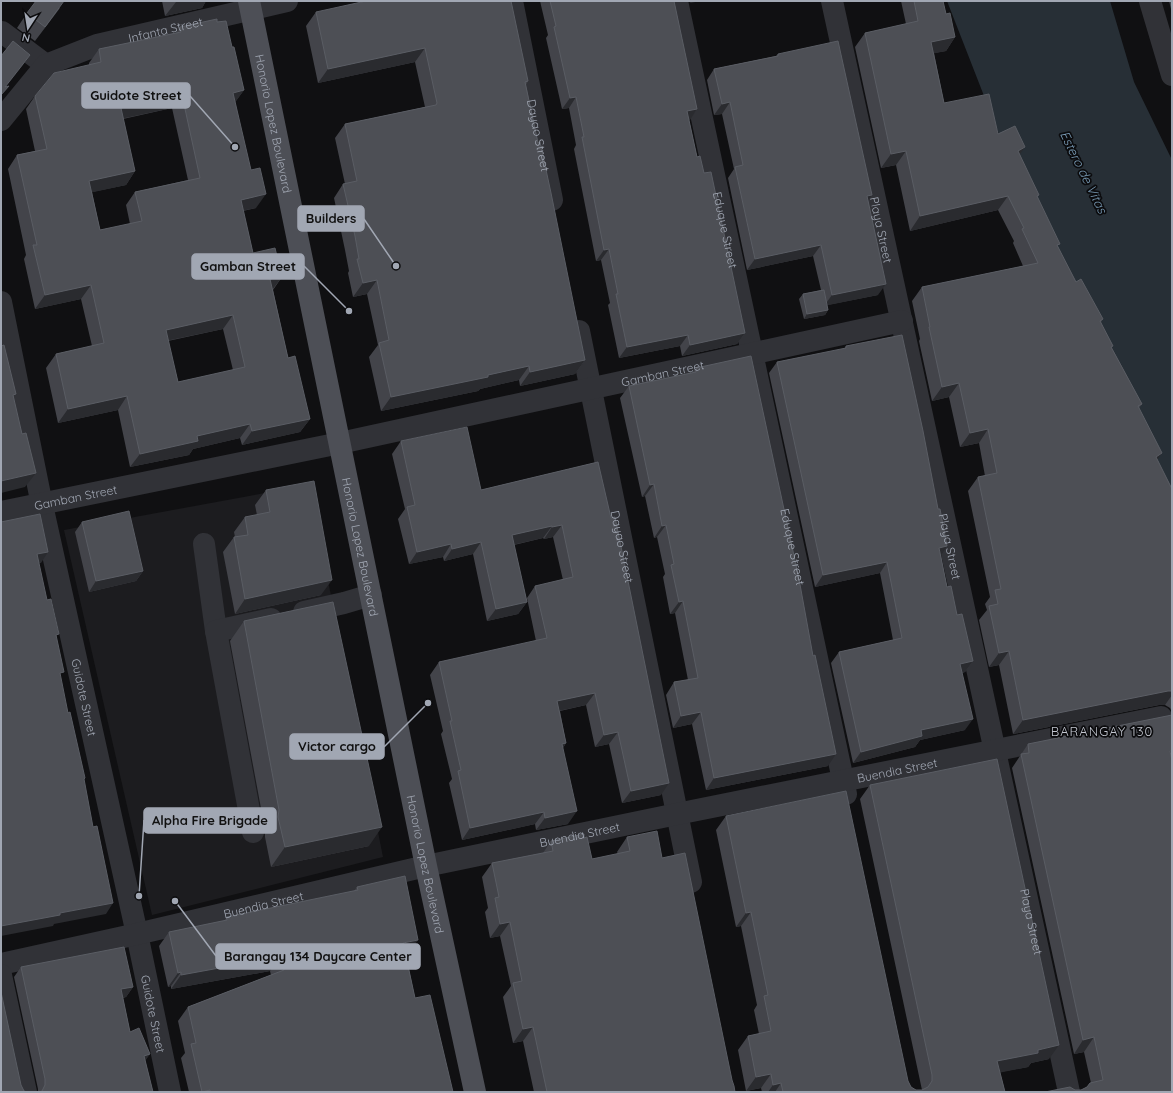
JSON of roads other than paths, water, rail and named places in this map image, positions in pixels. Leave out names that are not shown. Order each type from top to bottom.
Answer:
[{"type":"main road","name":"Honorio Lopez Boulevard","points":[[250,5],[426,866],[475,1092]]},
{"type":"street","name":"Infanta Street","points":[[46,64],[97,45],[250,5],[287,1]]},
{"type":"street","name":"Dayao Street","points":[[512,1],[556,218]]},
{"type":"street","name":"Eduque Street","points":[[677,1],[850,811]]},
{"type":"street","name":"Playa Street","points":[[832,1],[1069,1092]]},
{"type":"street","points":[[1150,1],[1172,75]]},
{"type":"street","points":[[1,33],[2,32],[46,64],[1,120]]},
{"type":"street","name":"Guidote Street","points":[[1,302],[42,505],[137,934],[170,1092]]},
{"type":"street","name":"Dayao Street","points":[[575,311],[694,899]]},
{"type":"street","name":"Gamban Street","points":[[1,512],[42,505],[340,443],[902,321]]},
{"type":"street","points":[[204,544],[216,630],[253,832]]},
{"type":"street","points":[[216,630],[344,603],[371,595]]},
{"type":"street","name":"Buendia Street","points":[[1,964],[137,934],[426,866],[843,780],[1161,717]]},
{"type":"street","points":[[1,975],[26,1092]]},
{"type":"water","name":"Estero de Vitas","points":[[947,1],[1110,1],[1134,82],[1172,160],[1172,569],[1165,560]]},
{"type":"place","name":"Guidote Street","points":[[235,147]]},
{"type":"place","name":"Builders","points":[[396,266]]},
{"type":"place","name":"Gamban Street","points":[[349,311]]},
{"type":"place","name":"Victor cargo","points":[[428,703]]},
{"type":"place","name":"Alpha Fire Brigade","points":[[139,896]]},
{"type":"place","name":"Barangay 134 Daycare Center","points":[[175,901]]},
{"type":"district","name":"BARANGAY 130","points":[[1102,731]]}]
